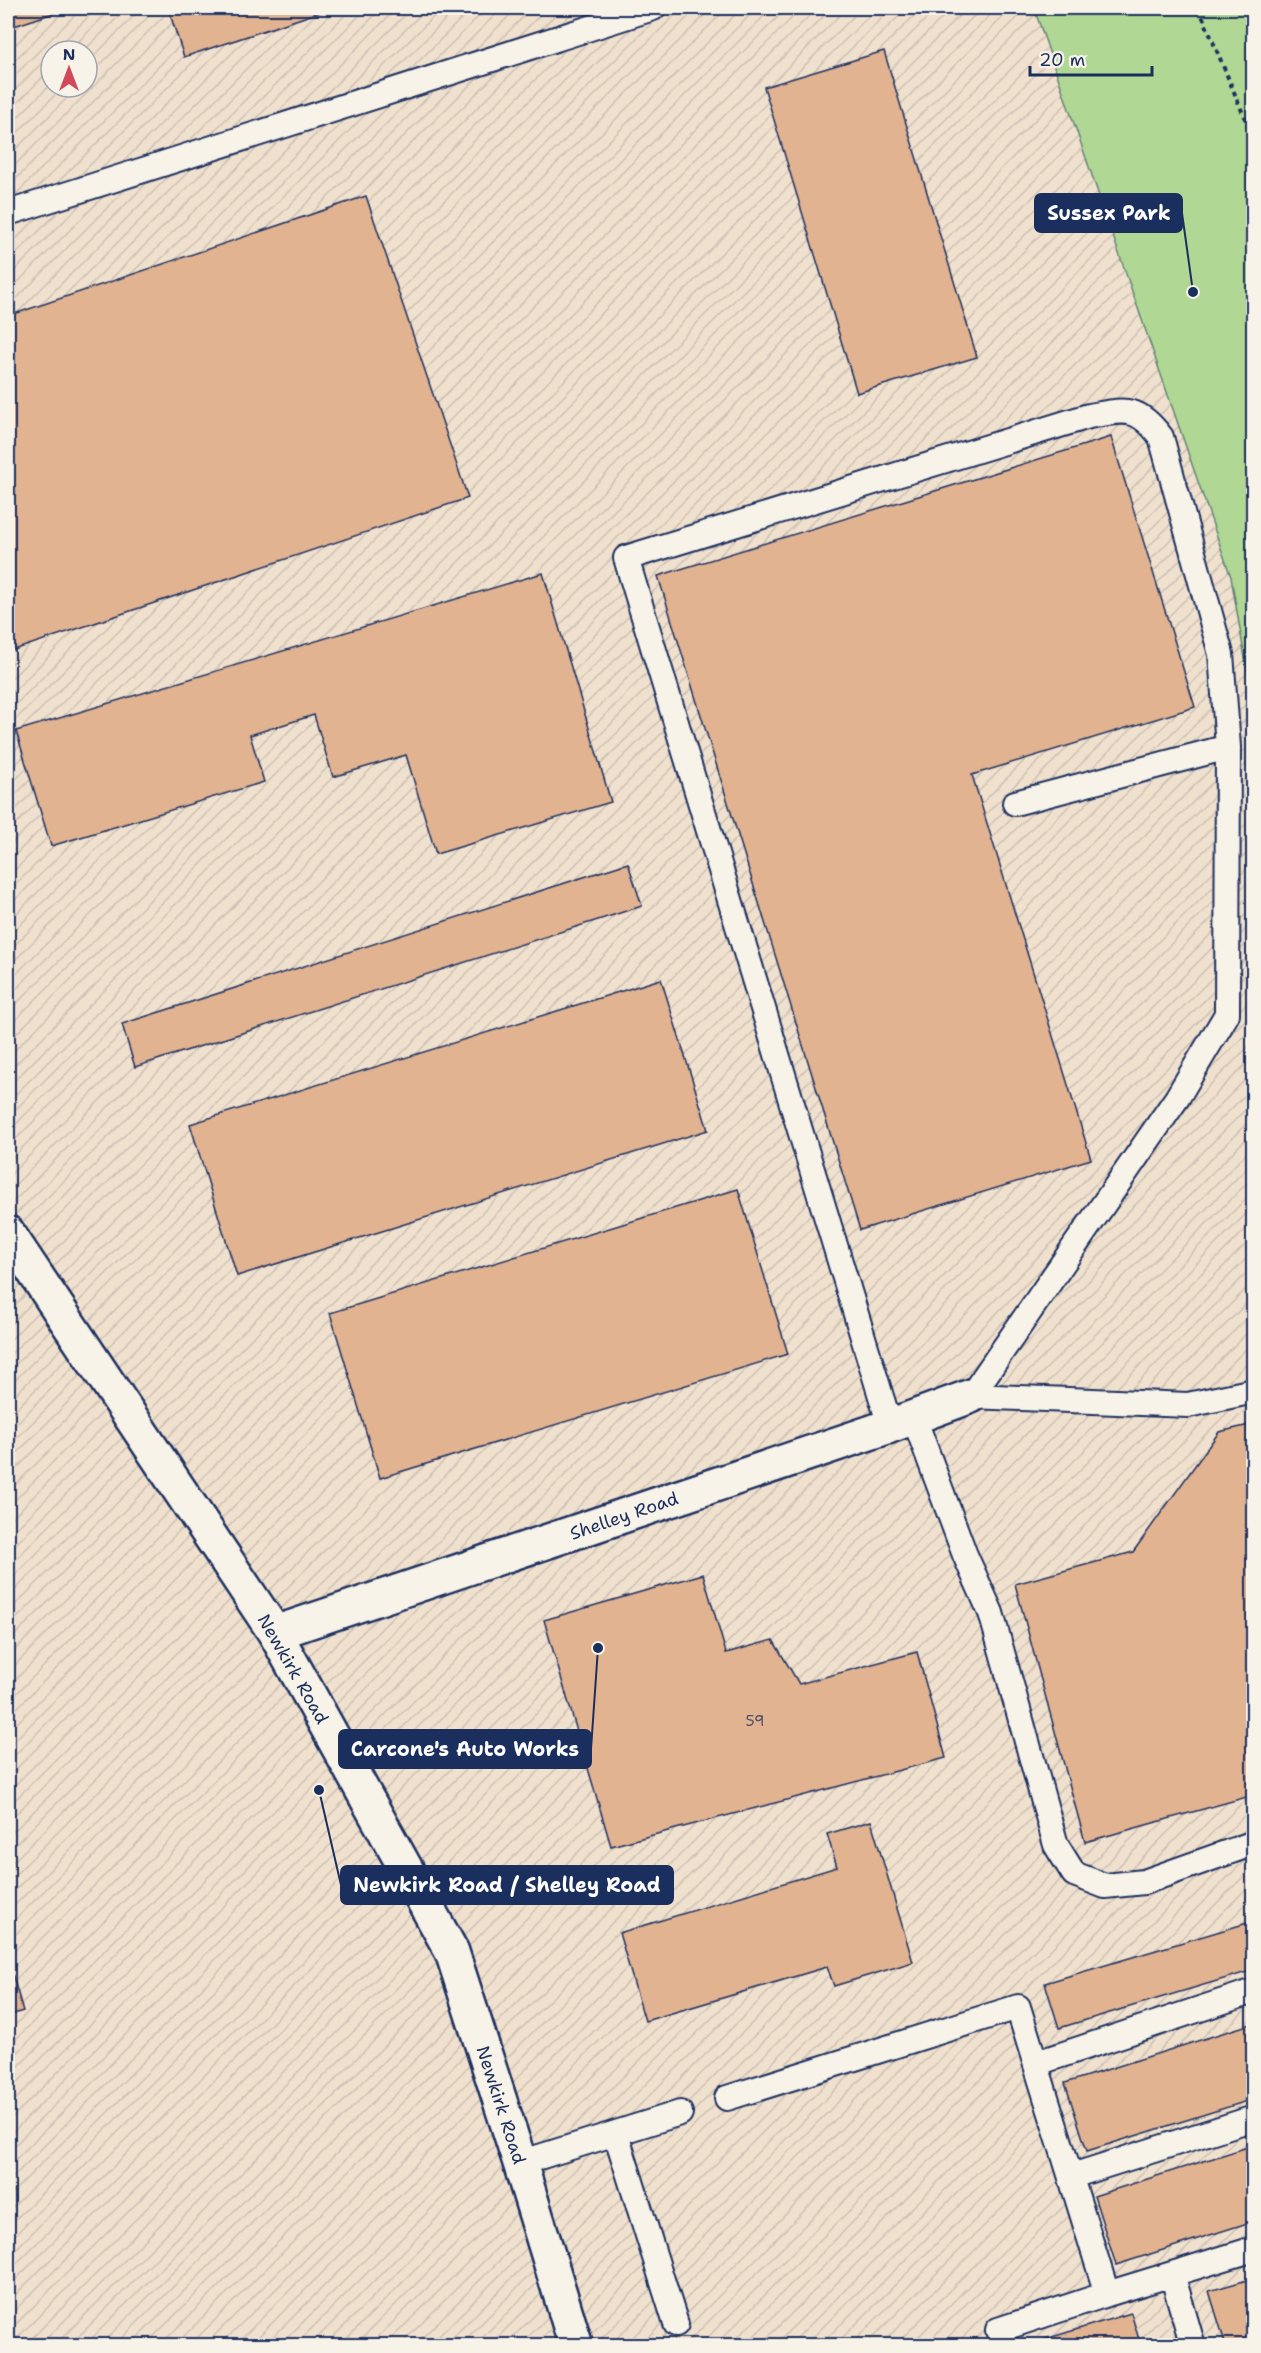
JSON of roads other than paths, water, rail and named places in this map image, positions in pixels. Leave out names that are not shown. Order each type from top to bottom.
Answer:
[{"type":"street","name":"Newkirk Road","points":[[8,1233],[275,1633],[452,1952],[576,2346]]},
{"type":"street","name":"Shelley Road","points":[[275,1633],[971,1396]]},
{"type":"lane","points":[[8,213],[653,8]]},
{"type":"lane","points":[[971,1396],[1177,1098],[1227,1014],[1228,747],[1221,654],[1161,437],[1148,419],[1130,411],[1089,416],[626,558],[902,1420],[991,1613],[1056,1845],[1074,1874],[1105,1886],[1144,1882],[1254,1843]]},
{"type":"lane","points":[[1015,802],[1228,747]]},
{"type":"lane","points":[[971,1396],[1188,1405],[1254,1391]]},
{"type":"lane","points":[[1037,2063],[1254,1991]]},
{"type":"lane","points":[[727,2098],[1018,2007],[1107,2294]]},
{"type":"lane","points":[[520,2163],[680,2113]]},
{"type":"lane","points":[[1072,2176],[1254,2118]]},
{"type":"lane","points":[[616,2133],[676,2324]]},
{"type":"lane","points":[[1003,2346],[998,2330],[1254,2249]]},
{"type":"lane","points":[[1172,2274],[1192,2346]]},
{"type":"place","name":"Sussex Park","points":[[1193,292]]},
{"type":"place","name":"Carcone's Auto Works","points":[[598,1648]]},
{"type":"place","name":"Newkirk Road / Shelley Road","points":[[319,1790]]}]
